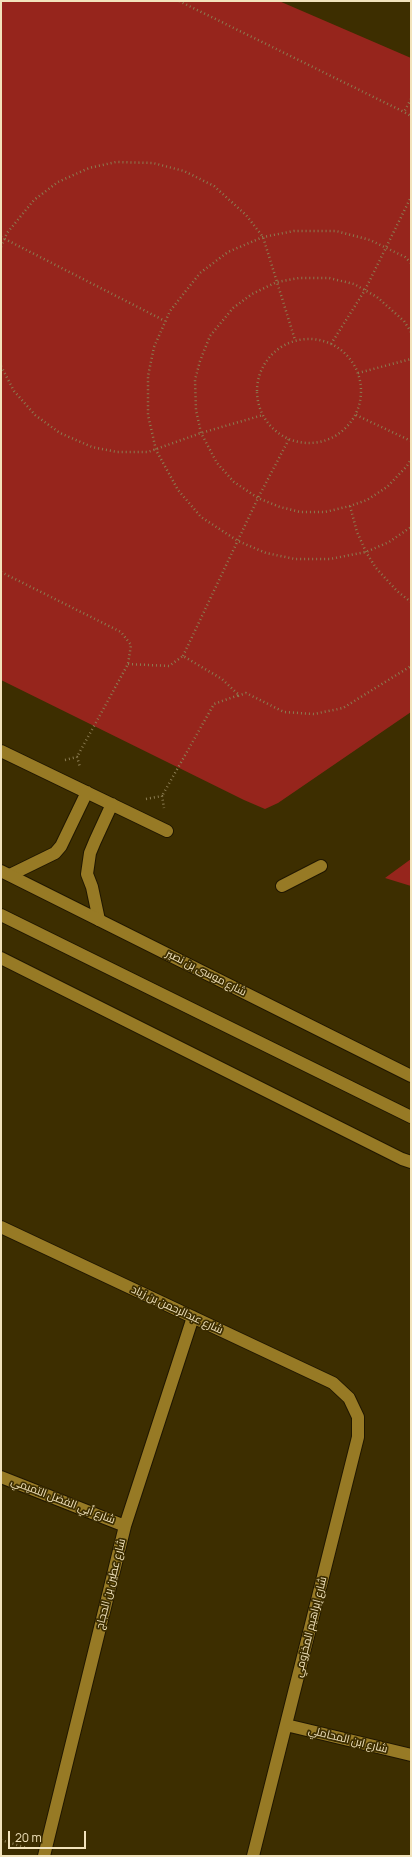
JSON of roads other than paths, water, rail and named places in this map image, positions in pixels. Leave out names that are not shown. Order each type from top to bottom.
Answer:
[{"type":"street","points":[[1,751],[167,830]]},
{"type":"street","points":[[5,873],[56,853],[61,846],[87,792]]},
{"type":"street","points":[[99,920],[92,887],[87,874],[90,853],[112,804]]},
{"type":"street","points":[[282,886],[321,866]]},
{"type":"street","name":"شارع موسى بن نصير","points":[[5,873],[411,1076]]},
{"type":"street","points":[[1,915],[411,1117]]},
{"type":"street","points":[[1,958],[402,1159],[411,1162]]},
{"type":"street","name":"شارع عبدالرحمن بن زياد","points":[[1,1227],[333,1383],[349,1398]]},
{"type":"street","name":"شارع عطين بن الحجاج","points":[[44,1855],[125,1526],[193,1317]]},
{"type":"street","name":"شارع إبراهيم المخزومي","points":[[253,1856],[358,1437],[358,1417],[349,1398]]},
{"type":"street","name":"شارع أبي الفضل التميمي","points":[[1,1477],[125,1526]]},
{"type":"street","name":"شارع ابن المحاملي","points":[[286,1725],[411,1755]]}]
